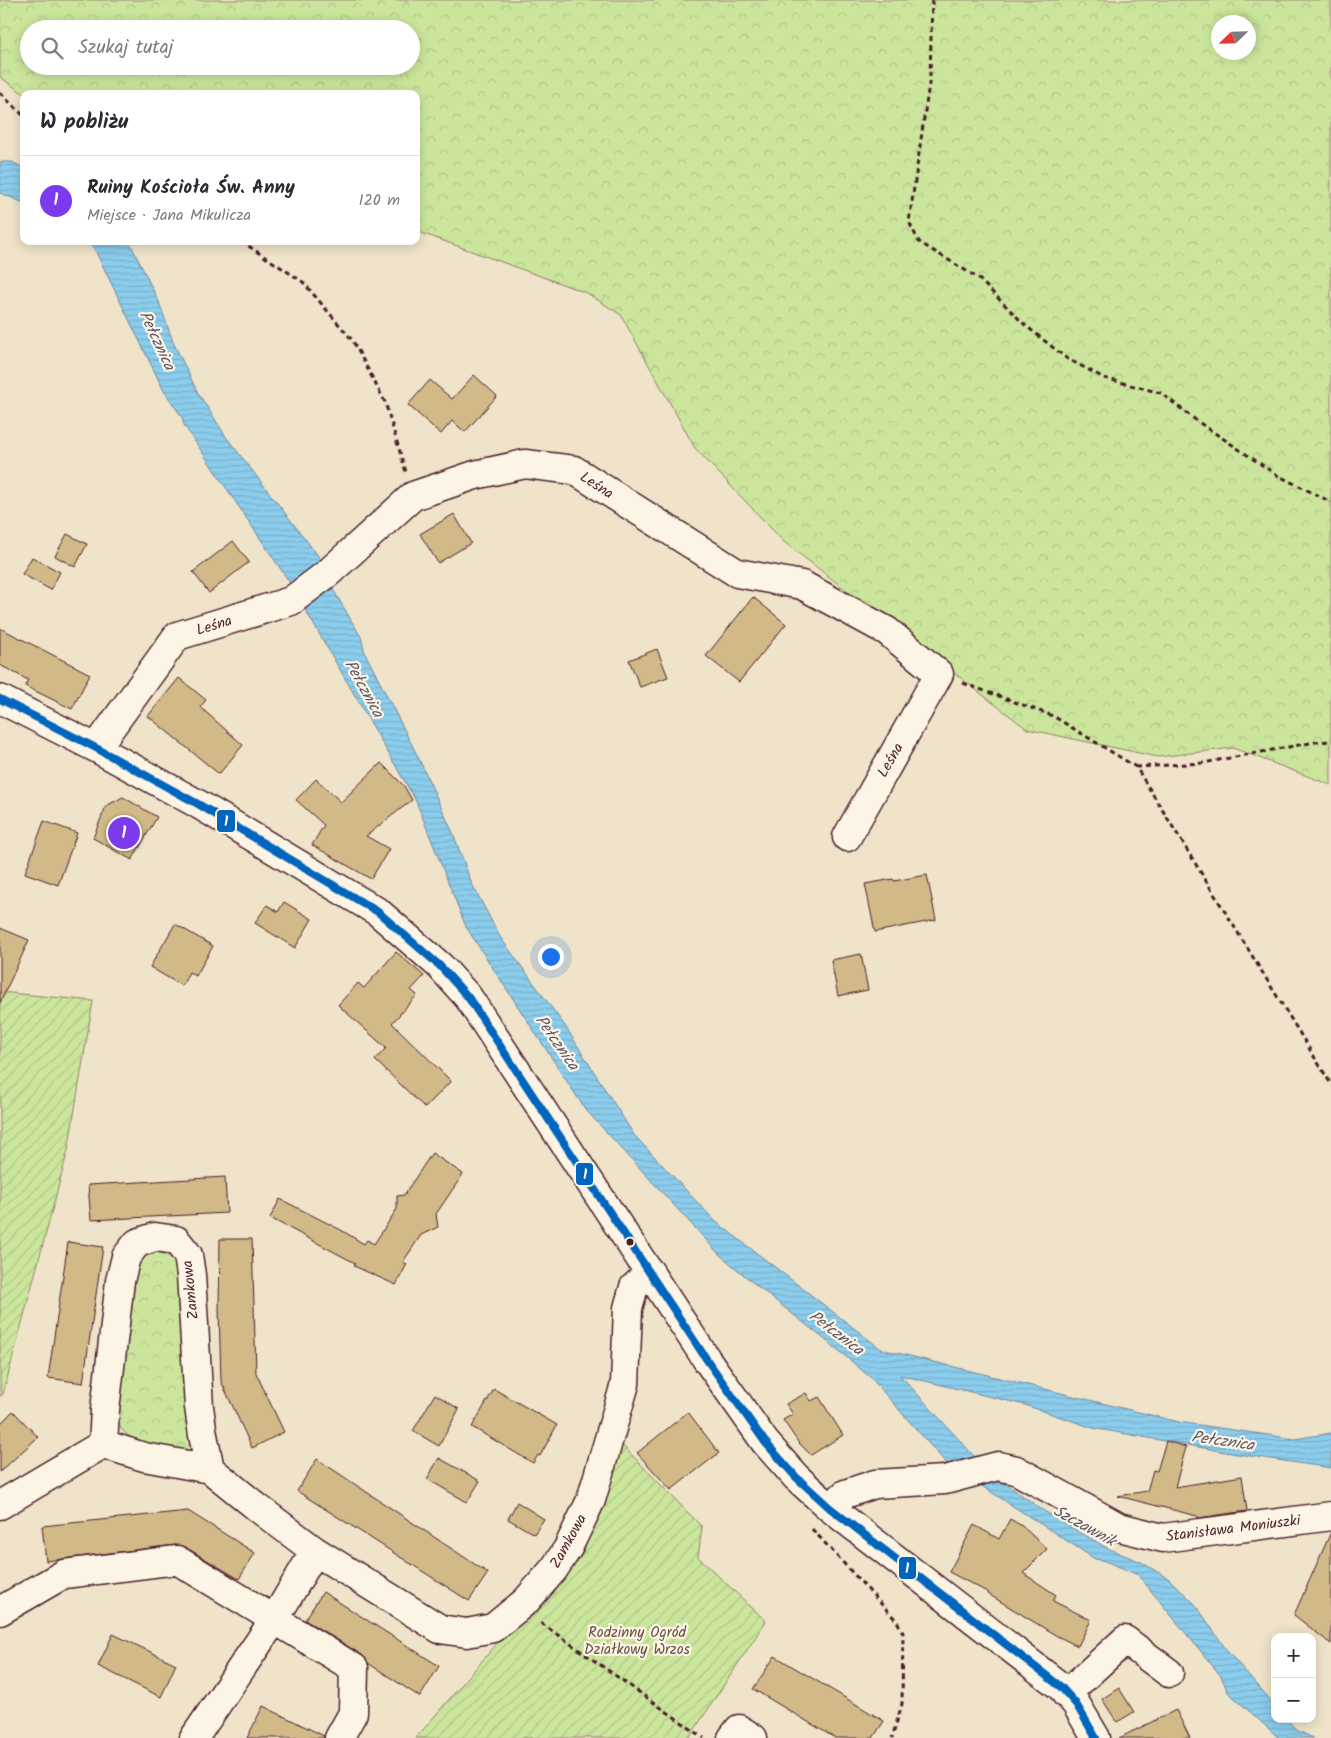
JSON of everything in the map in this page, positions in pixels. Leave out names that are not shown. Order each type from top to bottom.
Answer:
[{"type":"street","name":"Leśna","points":[[96,748],[177,636],[291,601],[328,573],[413,496],[475,475],[525,464],[574,470],[737,573],[802,585],[887,631],[939,674],[847,837]]},
{"type":"street","points":[[0,699],[96,748],[198,804],[378,912],[440,966],[468,997],[707,1360],[765,1442],[796,1477],[830,1508],[1061,1687],[1076,1704],[1096,1738]]},
{"type":"street","name":"Zamkowa","points":[[103,1444],[105,1410],[120,1281],[126,1257],[137,1243],[155,1237],[176,1240],[188,1255],[191,1275],[199,1407],[210,1468],[258,1508],[315,1551],[440,1629],[467,1633],[493,1628],[526,1601],[554,1569],[568,1548],[591,1500],[625,1384],[628,1308],[634,1287],[650,1272]]},
{"type":"street","points":[[0,1505],[103,1444],[144,1457],[210,1468]]},
{"type":"street","name":"Stanisława Moniuszki","points":[[830,1508],[845,1494],[875,1484],[945,1480],[998,1466],[1016,1470],[1119,1527],[1163,1538],[1331,1516]]},
{"type":"street","points":[[194,1738],[274,1620],[315,1551]]},
{"type":"street","points":[[0,1611],[64,1574],[177,1560],[354,1668],[353,1713],[339,1738]]},
{"type":"street","points":[[1066,1694],[1125,1640],[1169,1673]]},
{"type":"street","points":[[732,1738],[739,1729],[753,1738]]},
{"type":"path","points":[[932,0],[930,77],[909,222],[919,242],[978,278],[1025,325],[1066,358],[1104,378],[1161,393],[1197,421],[1277,475],[1331,502]]},
{"type":"path","points":[[0,93],[20,112]]},
{"type":"path","points":[[247,245],[303,282],[353,341],[385,402],[413,496]]},
{"type":"path","points":[[939,674],[1053,716],[1136,767],[1331,1084]]},
{"type":"path","points":[[1136,767],[1203,763],[1315,742],[1331,741]]},
{"type":"path","points":[[811,1528],[898,1621],[903,1633],[902,1704],[892,1738]]},
{"type":"path","points":[[519,1607],[704,1738]]},
{"type":"green space","points":[[0,0],[1331,0],[1331,785],[1233,748],[1158,757],[1027,729],[784,542],[695,448],[621,315],[587,293],[420,232],[420,90],[20,90],[0,77]]},
{"type":"green space","points":[[0,992],[93,1001],[68,1150],[3,1394],[0,1396]]},
{"type":"green space","points":[[158,1252],[171,1257],[184,1274],[193,1445],[189,1452],[178,1455],[132,1439],[122,1430],[115,1418],[134,1268],[143,1257]]},
{"type":"green space","name":"Rodzinny Ogród Działkowy Wrzos","points":[[620,1443],[702,1527],[698,1557],[766,1621],[689,1738],[416,1738],[500,1640],[535,1608]]},
{"type":"water","points":[[0,162],[12,162],[20,166],[20,201],[0,193]]},
{"type":"water","name":"Pełcznica","points":[[90,245],[131,245],[159,302],[173,342],[198,393],[227,438],[319,557],[331,586],[361,637],[365,653],[418,757],[453,833],[471,882],[500,937],[565,1026],[634,1135],[715,1221],[881,1349],[1179,1422],[1295,1439],[1331,1433],[1331,1468],[1237,1454],[1093,1428],[1025,1405],[900,1375],[973,1455],[999,1479],[1044,1511],[1107,1548],[1141,1562],[1169,1579],[1195,1604],[1228,1652],[1271,1700],[1271,1723],[1290,1723],[1296,1730],[1313,1738],[1279,1738],[1228,1692],[1221,1676],[1138,1575],[1105,1561],[1095,1559],[946,1463],[871,1378],[719,1254],[585,1109],[466,927],[416,801],[288,580],[184,425],[182,417],[164,391],[94,248]]},
{"type":"building","points":[[474,375],[497,396],[465,432],[452,421],[441,434],[408,405],[430,380],[452,399]]},
{"type":"building","points":[[454,514],[471,543],[438,563],[420,534]]},
{"type":"building","points":[[67,534],[87,544],[75,567],[55,556]]},
{"type":"building","points":[[233,541],[249,562],[209,593],[193,572]]},
{"type":"building","points":[[32,557],[60,572],[51,590],[22,574]]},
{"type":"building","points":[[753,597],[786,624],[739,682],[706,656]]},
{"type":"building","points":[[0,628],[90,674],[72,709],[25,686],[28,680],[0,665]]},
{"type":"building","points":[[657,649],[668,677],[640,687],[629,660]]},
{"type":"building","points":[[179,678],[206,700],[200,707],[243,745],[219,774],[148,716]]},
{"type":"building","points":[[381,763],[404,786],[412,800],[366,836],[389,849],[371,879],[312,845],[324,825],[296,800],[316,779],[341,802]]},
{"type":"building","points":[[123,797],[157,817],[132,860],[93,838],[106,806]]},
{"type":"building","points":[[44,821],[77,833],[58,885],[25,873]]},
{"type":"building","points":[[927,875],[936,920],[875,932],[865,884]]},
{"type":"building","points":[[284,902],[312,919],[295,948],[255,923],[267,905],[278,912]]},
{"type":"building","points":[[175,924],[213,946],[196,976],[189,972],[182,986],[150,967]]},
{"type":"building","points":[[0,928],[29,940],[0,1003]]},
{"type":"building","points":[[396,952],[424,976],[411,990],[417,995],[392,1023],[451,1081],[425,1108],[375,1060],[386,1048],[338,1005],[358,983],[364,988]]},
{"type":"building","points":[[861,954],[868,990],[838,996],[831,960]]},
{"type":"building","points":[[432,1153],[463,1174],[436,1214],[438,1227],[421,1235],[403,1262],[407,1264],[396,1285],[354,1266],[355,1263],[270,1218],[280,1199],[364,1244],[367,1240],[374,1244],[397,1209],[397,1196],[404,1195]]},
{"type":"building","points":[[225,1177],[227,1213],[91,1220],[88,1185]]},
{"type":"building","points":[[220,1239],[252,1239],[256,1373],[284,1432],[252,1448],[221,1381]]},
{"type":"building","points":[[68,1242],[103,1247],[83,1383],[48,1378]]},
{"type":"building","points":[[494,1389],[557,1425],[540,1456],[538,1455],[533,1463],[472,1427]]},
{"type":"building","points":[[806,1393],[811,1401],[819,1397],[843,1435],[811,1455],[798,1442],[783,1420],[793,1414],[786,1404]]},
{"type":"building","points":[[435,1394],[459,1409],[439,1446],[413,1431]]},
{"type":"building","points":[[13,1411],[38,1437],[0,1472],[0,1424]]},
{"type":"building","points":[[688,1412],[719,1453],[671,1490],[637,1453]]},
{"type":"building","points":[[1166,1441],[1186,1447],[1175,1487],[1242,1476],[1247,1511],[1198,1518],[1197,1516],[1118,1496],[1147,1491],[1153,1470],[1157,1471]]},
{"type":"building","points":[[439,1458],[480,1481],[467,1502],[427,1479]]},
{"type":"building","points":[[317,1459],[488,1573],[469,1601],[297,1491]]},
{"type":"building","points":[[517,1502],[544,1519],[534,1534],[508,1519]]},
{"type":"building","points":[[188,1511],[255,1553],[239,1579],[185,1547],[176,1545],[46,1561],[42,1526]]},
{"type":"building","points":[[1010,1519],[1022,1526],[1047,1549],[1023,1573],[1056,1595],[1053,1601],[1091,1620],[1078,1646],[1057,1636],[989,1593],[949,1572],[974,1525],[999,1539]]},
{"type":"building","points":[[1331,1532],[1331,1644],[1294,1615]]},
{"type":"building","points":[[323,1592],[439,1666],[420,1697],[368,1663],[362,1655],[305,1620]]},
{"type":"building","points":[[113,1634],[176,1664],[161,1697],[98,1666]]},
{"type":"building","points":[[775,1656],[884,1721],[873,1738],[835,1738],[753,1689]]},
{"type":"building","points":[[1119,1688],[1134,1712],[1117,1722],[1102,1699]]},
{"type":"building","points":[[263,1706],[324,1736],[323,1738],[247,1738]]},
{"type":"building","points":[[1176,1710],[1190,1738],[1119,1738]]},
{"type":"transit line","name":"1","points":[[0,699],[96,748],[198,804],[378,912],[440,966],[468,997],[707,1360],[765,1442],[796,1477],[830,1508],[1061,1687],[1076,1704],[1096,1738]]},
{"type":"place","name":"Ruiny Kościoła Św. Anny","points":[[124,833]]},
{"type":"water label","name":"Szczawnik","points":[[1085,1525]]}]
